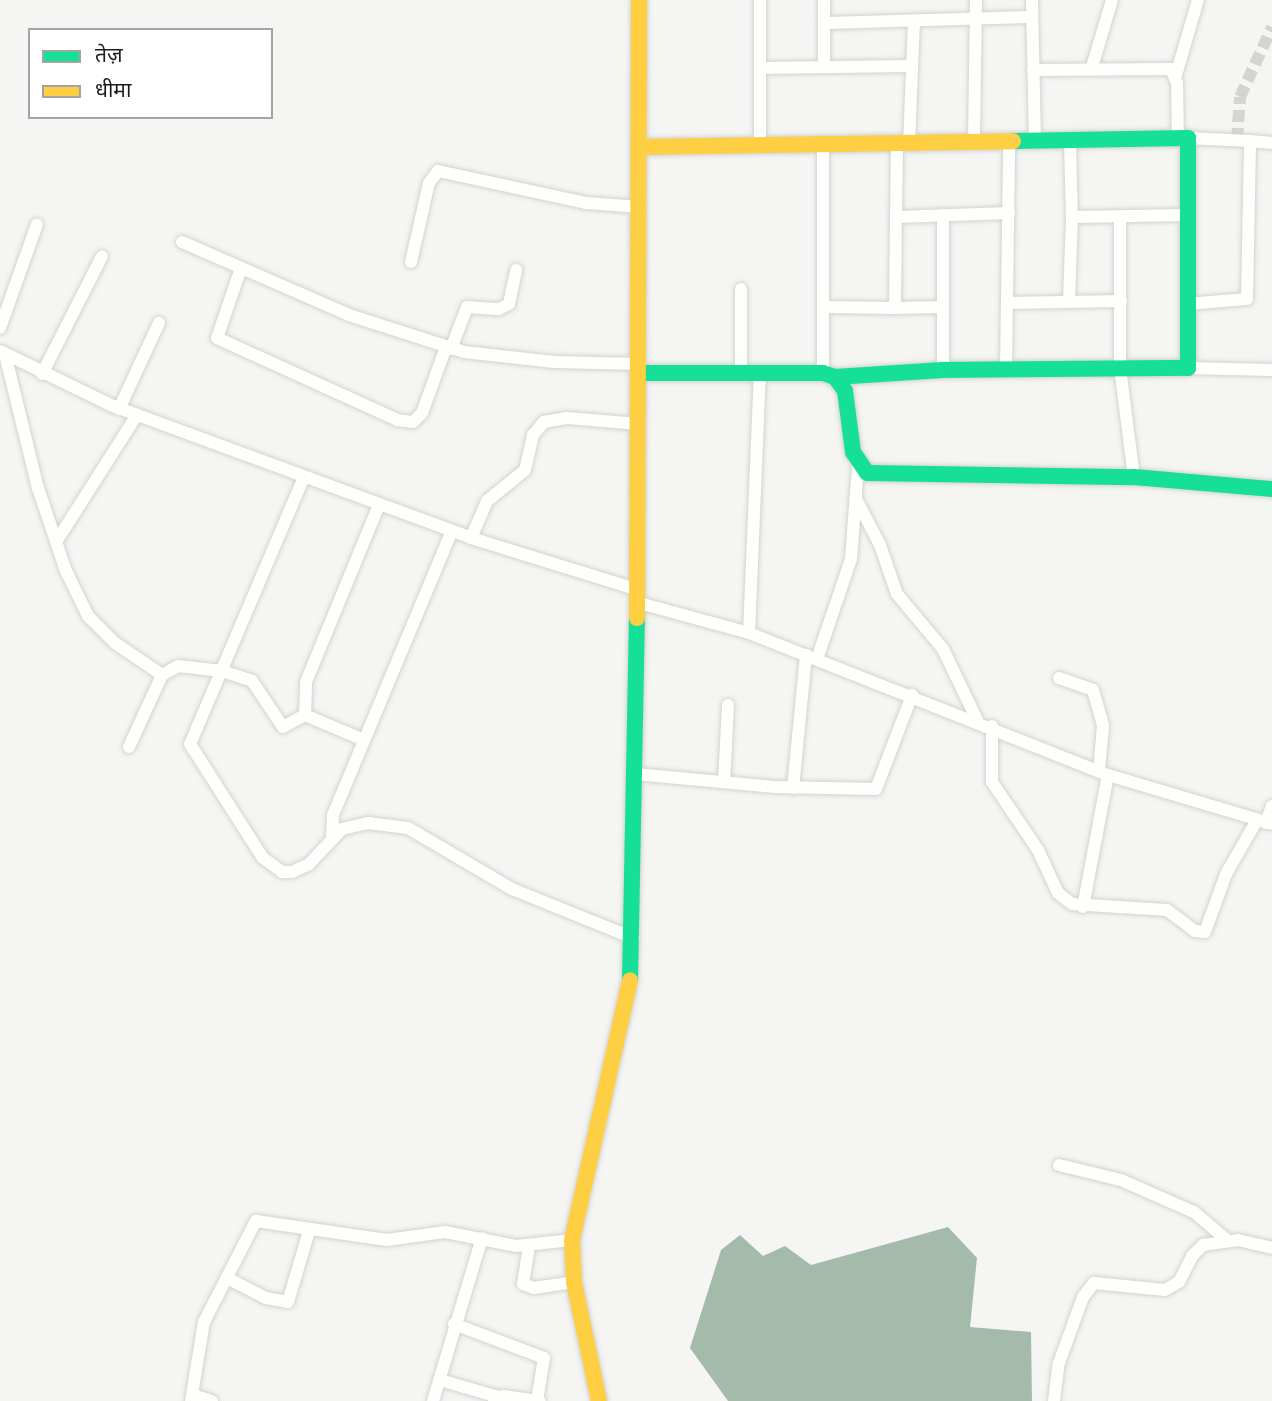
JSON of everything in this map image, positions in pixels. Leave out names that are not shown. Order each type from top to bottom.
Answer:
[{"type":"street","points":[[599,1401],[574,1282],[572,1240],[632,971],[634,938],[640,369],[639,0]]},
{"type":"street","points":[[760,0],[760,147]]},
{"type":"street","points":[[824,0],[824,67]]},
{"type":"street","points":[[974,143],[976,0]]},
{"type":"street","points":[[1032,0],[1035,142]]},
{"type":"street","points":[[1092,67],[1112,0]]},
{"type":"street","points":[[1188,368],[1188,215],[1176,75],[1198,0]]},
{"type":"street","points":[[824,23],[1031,18]]},
{"type":"street","points":[[895,308],[896,217],[914,22]]},
{"type":"street","points":[[760,68],[910,66]]},
{"type":"street","points":[[1033,70],[1092,67],[1167,68],[1176,75]]},
{"type":"street","points":[[640,147],[823,147],[1183,139],[1272,142]]},
{"type":"street","points":[[1187,304],[1247,299],[1250,141]]},
{"type":"street","points":[[1006,370],[1009,142]]},
{"type":"street","points":[[1069,300],[1072,217],[1070,143]]},
{"type":"street","points":[[793,788],[811,657],[848,574],[859,465],[845,391],[829,375],[823,147]]},
{"type":"street","points":[[411,262],[429,183],[438,171],[586,203],[640,207]]},
{"type":"street","points":[[896,217],[1009,213]]},
{"type":"street","points":[[943,215],[943,370]]},
{"type":"street","points":[[1072,217],[1188,215]]},
{"type":"street","points":[[1120,217],[1119,368],[1134,477]]},
{"type":"street","points":[[0,328],[37,224]]},
{"type":"street","points":[[182,242],[349,315],[448,348],[554,362],[640,369],[829,375],[943,370],[1119,368],[1272,370]]},
{"type":"street","points":[[42,374],[102,256]]},
{"type":"street","points":[[241,268],[217,338],[229,347],[398,420],[413,422],[422,413],[467,307],[499,309],[509,304],[516,270]]},
{"type":"street","points":[[741,289],[741,373]]},
{"type":"street","points":[[1007,303],[1069,300],[1121,302]]},
{"type":"street","points":[[826,307],[943,307]]},
{"type":"street","points":[[119,409],[159,323]]},
{"type":"street","points":[[2,353],[119,409],[471,538],[749,633],[977,720],[1104,773],[1265,822]]},
{"type":"street","points":[[2,353],[56,542],[88,616],[115,643],[162,675]]},
{"type":"street","points":[[749,633],[760,373]]},
{"type":"street","points":[[56,542],[137,415]]},
{"type":"street","points":[[471,538],[487,501],[525,470],[533,435],[544,422],[567,418],[639,424]]},
{"type":"street","points":[[859,465],[867,473],[883,475],[968,472],[1134,477],[1272,489]]},
{"type":"street","points":[[304,477],[190,744],[214,786],[263,858],[282,872],[303,869],[332,836],[354,824],[414,830],[466,866],[512,889],[634,938]]},
{"type":"street","points":[[856,499],[880,545],[897,594],[943,649],[977,720]]},
{"type":"street","points":[[305,715],[306,682],[379,505]]},
{"type":"street","points":[[332,836],[333,815],[452,531]]},
{"type":"street","points":[[129,747],[162,675],[178,666],[222,670],[260,687],[283,727],[305,715]]},
{"type":"street","points":[[1059,678],[1093,690],[1103,726],[1104,773],[1083,907]]},
{"type":"street","points":[[635,774],[793,788],[876,789],[912,695]]},
{"type":"street","points":[[723,782],[728,705]]},
{"type":"street","points":[[305,715],[365,740]]},
{"type":"street","points":[[992,726],[992,782],[1038,850],[1058,893],[1083,907],[1167,909],[1195,930],[1205,932],[1226,874],[1265,822],[1272,806]]},
{"type":"street","points":[[1059,1165],[1121,1180],[1194,1212],[1227,1240]]},
{"type":"street","points":[[212,1401],[192,1398],[204,1322],[256,1221],[268,1219],[309,1231],[387,1240],[445,1232],[530,1246],[572,1240]]},
{"type":"street","points":[[227,1278],[266,1298],[288,1302],[309,1231]]},
{"type":"street","points":[[433,1401],[482,1238]]},
{"type":"street","points":[[1054,1401],[1059,1363],[1083,1297],[1094,1283],[1174,1288],[1197,1249],[1227,1240],[1272,1248]]},
{"type":"street","points":[[530,1246],[523,1284],[534,1288],[574,1282]]},
{"type":"street","points":[[440,1380],[496,1399],[538,1401],[544,1358],[454,1324]]},
{"type":"shaded area","points":[[948,1227],[977,1258],[970,1327],[1031,1332],[1032,1401],[728,1401],[690,1348],[721,1250],[740,1235],[763,1256],[785,1246],[811,1265]]},
{"type":"tunnel","points":[[1237,140],[1240,97],[1272,27]]},
{"type":"traffic: fast","points":[[835,377],[943,370],[1188,368],[1188,138],[1013,141]]},
{"type":"traffic: fast","points":[[640,373],[823,373],[835,377],[845,391],[853,452],[867,473],[1134,477],[1272,489]]},
{"type":"traffic: fast","points":[[630,980],[637,618]]},
{"type":"traffic: slow","points":[[637,618],[639,0]]},
{"type":"traffic: slow","points":[[640,147],[1013,141]]},
{"type":"traffic: slow","points":[[599,1401],[574,1282],[572,1240],[630,980]]}]
